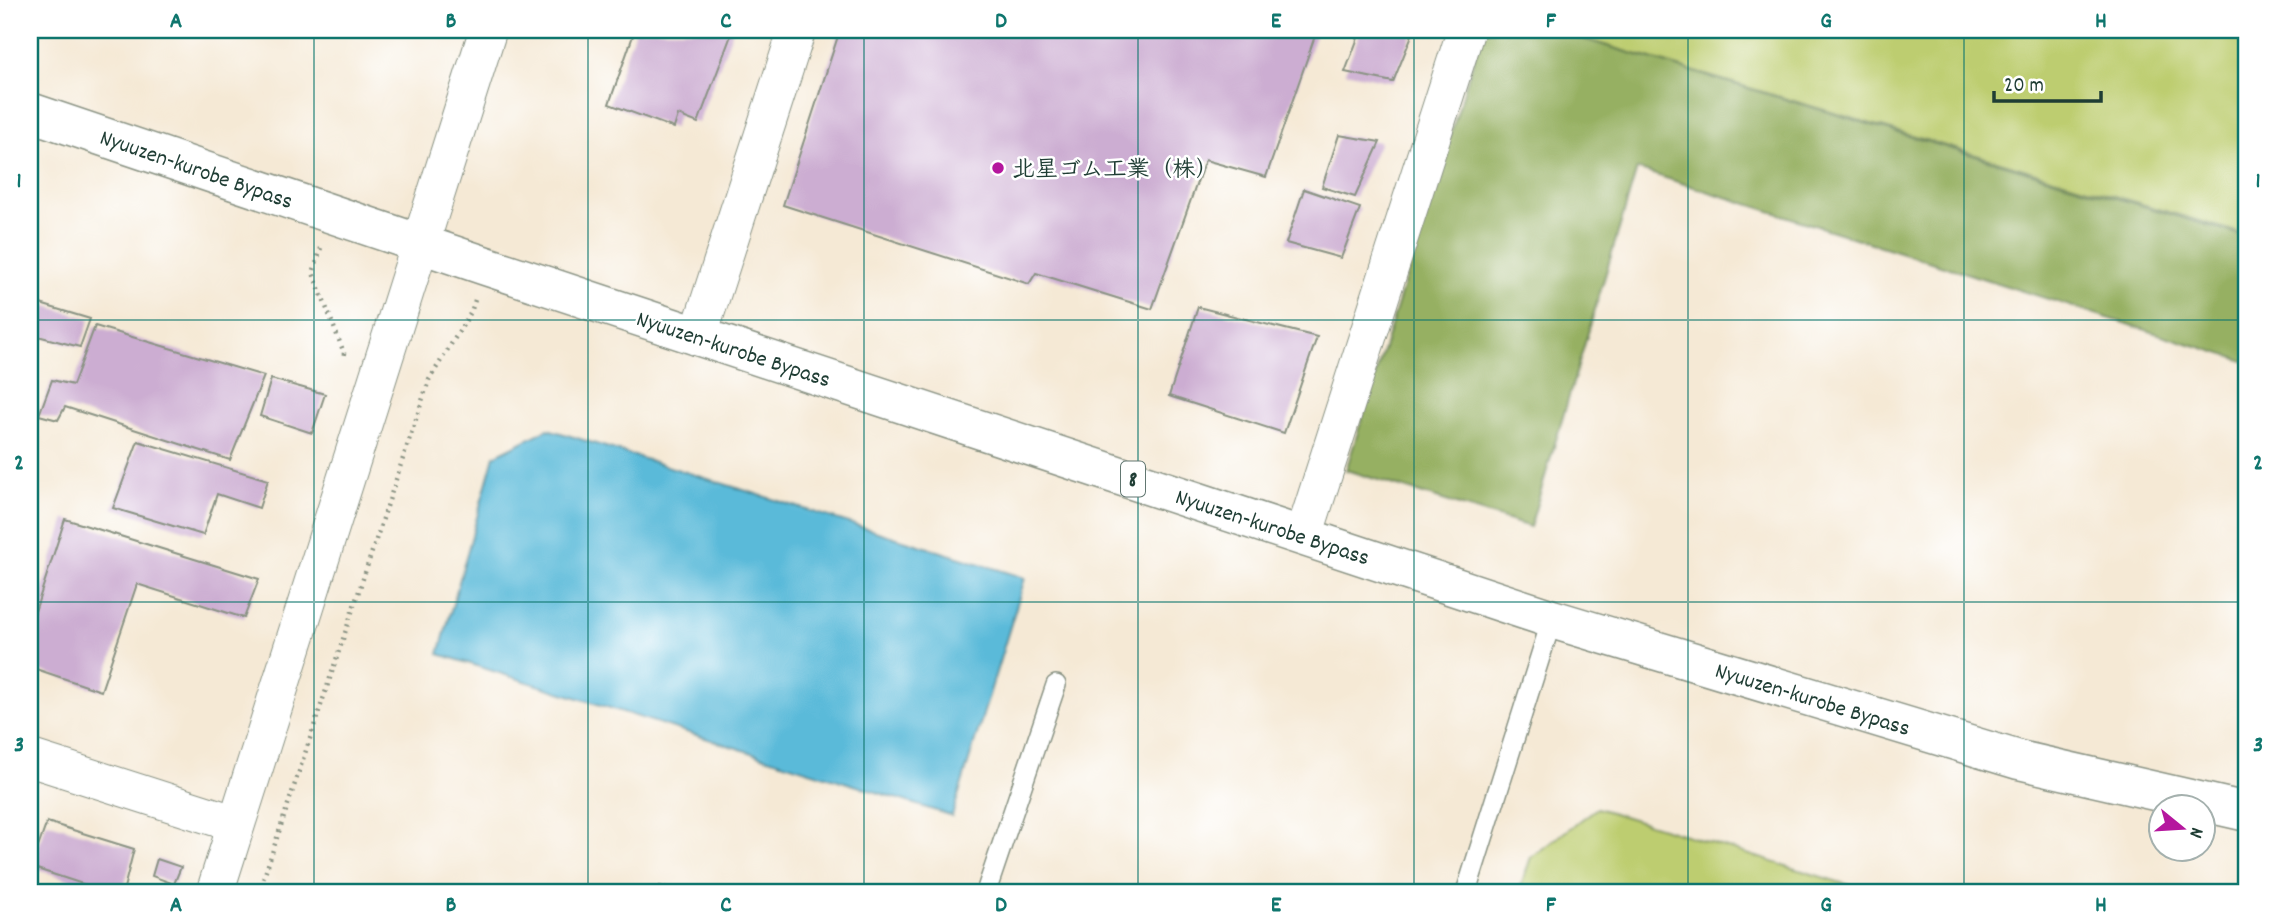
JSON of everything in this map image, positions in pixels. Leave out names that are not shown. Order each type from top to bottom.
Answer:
[{"type":"highway","name":"Nyuuzen-kurobe Bypass","points":[[30,112],[698,337],[1552,619],[2019,760],[2247,812]]},
{"type":"street","points":[[215,892],[488,30]]},
{"type":"street","points":[[698,337],[797,30]]},
{"type":"street","points":[[1304,535],[1466,30]]},
{"type":"street","points":[[30,758],[236,824]]},
{"type":"lane","points":[[1466,892],[1552,619]]},
{"type":"lane","points":[[986,892],[1056,685]]},
{"type":"path","points":[[333,214],[313,273],[344,354],[341,366]]},
{"type":"path","points":[[259,892],[429,380],[471,312],[486,266]]},
{"type":"green space","points":[[1483,30],[1553,30],[2247,237],[2247,362],[1637,169],[1530,527],[1346,470]]},
{"type":"green space","points":[[1554,30],[2247,30],[2247,235]]},
{"type":"green space","points":[[1597,808],[1871,892],[1519,892],[1531,857]]},
{"type":"water","points":[[548,429],[1025,578],[952,816],[439,654],[494,456]]},
{"type":"building","points":[[635,30],[733,30],[698,123],[678,115],[674,128],[609,104]]},
{"type":"building","name":"北星ゴム工業（株）","points":[[840,30],[1317,30],[1266,177],[1205,160],[1152,309],[1036,273],[1029,284],[783,205]]},
{"type":"building","points":[[1361,30],[1414,30],[1393,82],[1345,72]]},
{"type":"building","points":[[1339,135],[1380,142],[1355,197],[1322,187]]},
{"type":"building","points":[[1304,189],[1360,208],[1341,258],[1286,243]]},
{"type":"building","points":[[37,303],[90,319],[80,347],[30,334]]},
{"type":"building","points":[[1198,307],[1317,337],[1284,433],[1169,396]]},
{"type":"building","points":[[95,326],[264,376],[230,460],[65,407],[58,420],[39,415],[52,380],[73,385]]},
{"type":"building","points":[[271,379],[325,394],[312,433],[260,416]]},
{"type":"building","points":[[138,441],[268,480],[259,508],[217,494],[203,535],[113,508]]},
{"type":"building","points":[[65,519],[259,579],[244,618],[137,584],[101,691],[30,667],[30,627]]},
{"type":"building","points":[[47,822],[134,849],[123,892],[107,892],[31,867]]},
{"type":"building","points":[[157,859],[181,867],[174,884],[152,876]]},
{"type":"building","points":[[660,886],[679,892],[658,892]]},
{"type":"place","name":"北星ゴム工業（株）","points":[[998,168]]}]
